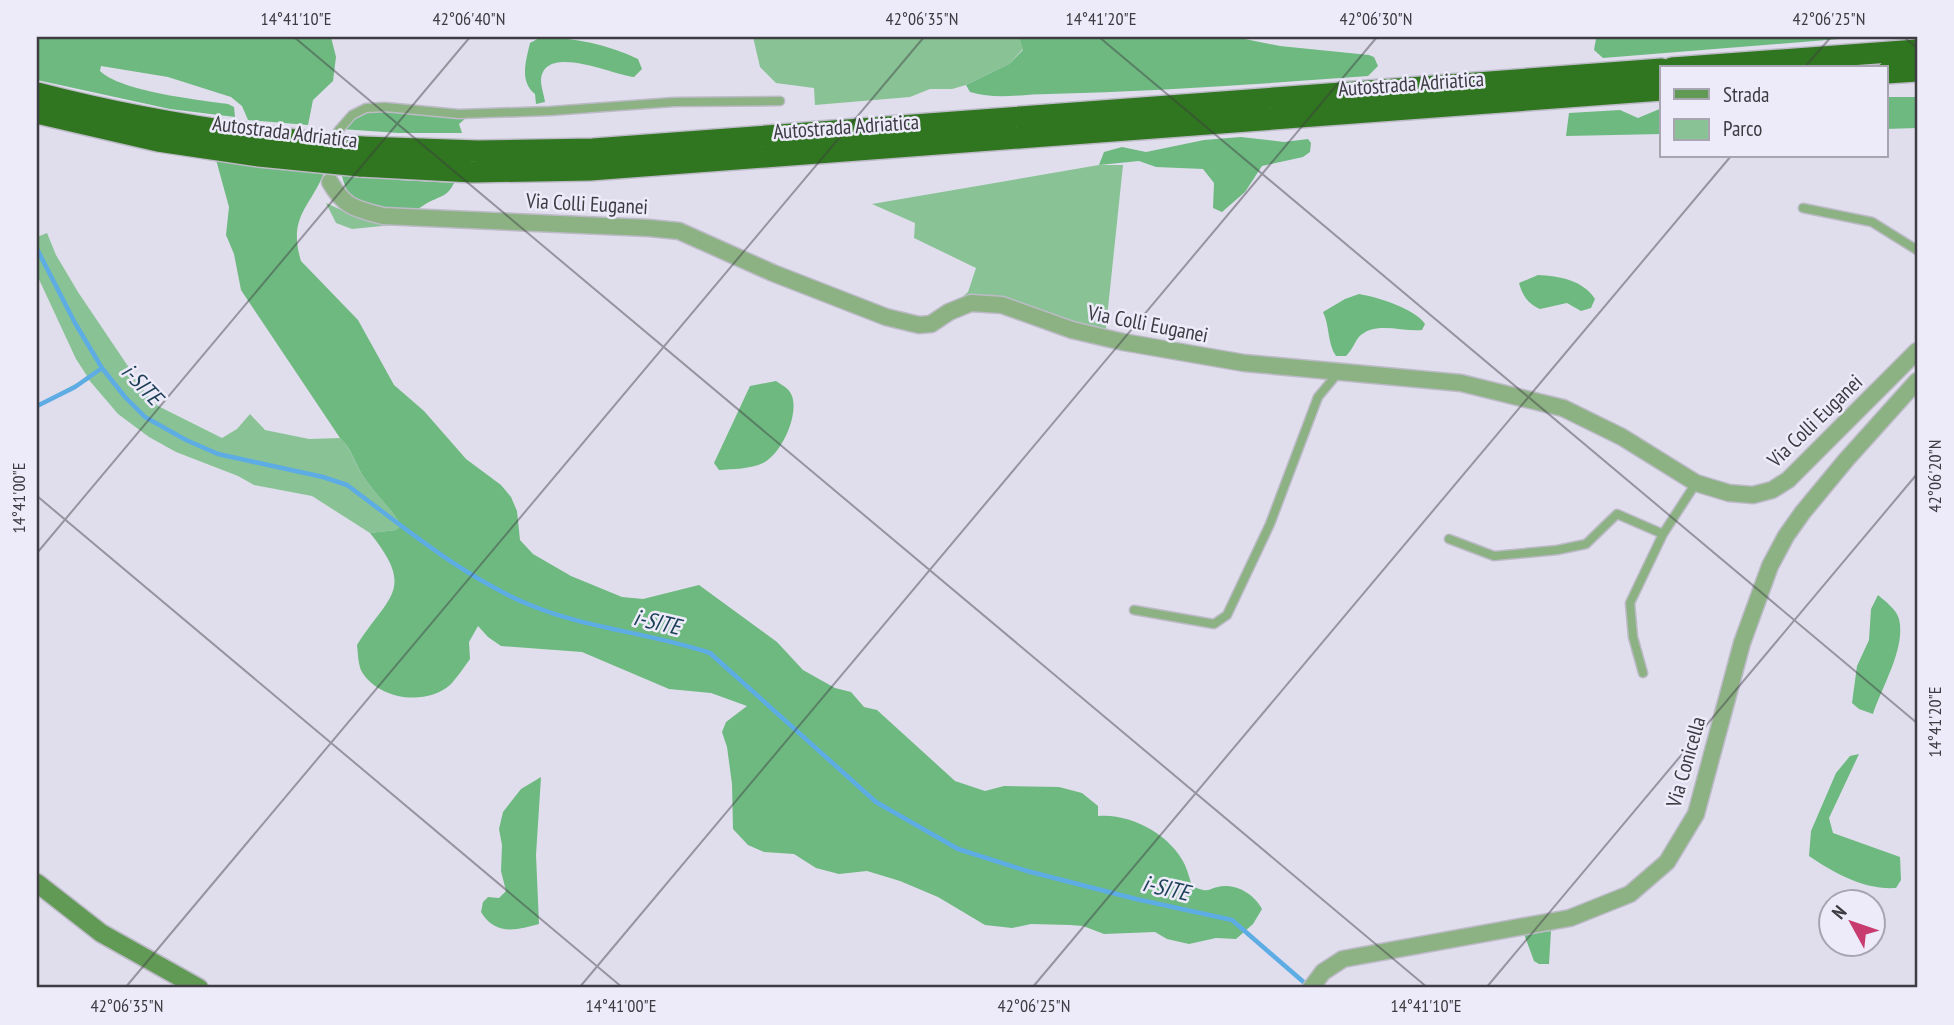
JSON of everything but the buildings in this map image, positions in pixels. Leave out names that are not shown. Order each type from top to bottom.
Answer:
[{"type":"highway","points":[[1699,66],[1917,50]]},
{"type":"highway","name":"Autostrada Adriatica","points":[[37,113],[158,141],[259,156],[361,157],[593,149],[1660,69]]},
{"type":"highway","points":[[1888,73],[1917,71]]},
{"type":"highway","name":"Autostrada Adriatica","points":[[37,93],[162,121],[461,172],[590,170],[1660,90]]},
{"type":"main road","points":[[37,883],[102,933],[199,988]]},
{"type":"street","name":"Via Colli Euganei","points":[[330,182],[344,202],[358,210],[383,216],[636,227],[679,232],[785,278],[886,317],[919,326],[931,324],[949,312],[971,303],[1002,306],[1072,330],[1123,342],[1244,363],[1461,383],[1563,408],[1622,438],[1696,483],[1729,493],[1754,495],[1772,490],[1788,480],[1917,351]]},
{"type":"street","name":"Via Conicella","points":[[1311,988],[1327,970],[1343,959],[1570,918],[1630,894],[1667,862],[1696,814],[1742,643],[1770,566],[1803,512],[1917,381]]},
{"type":"lane","points":[[338,131],[352,115],[375,107],[459,114],[674,102],[780,101]]},
{"type":"lane","points":[[1803,208],[1872,222],[1917,250]]},
{"type":"lane","points":[[1134,610],[1214,624],[1227,615],[1270,524],[1318,397],[1340,371]]},
{"type":"lane","points":[[1643,673],[1633,637],[1630,603],[1663,534],[1696,483]]},
{"type":"lane","points":[[1449,540],[1494,556],[1557,550],[1586,544],[1616,514],[1663,534]]},
{"type":"green space","points":[[37,37],[331,37],[336,57],[333,81],[313,100],[308,125],[248,120],[242,106],[231,97],[168,77],[101,66],[100,71],[110,78],[141,89],[228,104],[234,107],[235,117],[170,109],[37,80]]},
{"type":"green space","points":[[541,37],[578,40],[615,49],[638,59],[642,69],[634,77],[582,64],[554,63],[545,69],[541,80],[545,102],[536,104],[535,94],[525,77],[525,70],[530,43]]},
{"type":"green space","points":[[753,37],[1019,37],[1023,49],[1009,64],[952,89],[930,89],[910,97],[815,105],[814,88],[776,83],[760,67]]},
{"type":"green space","points":[[1019,37],[1235,37],[1280,46],[1369,55],[1374,57],[1378,66],[1368,76],[1249,84],[1010,96],[970,92],[966,85],[1009,64],[1023,50]]},
{"type":"green space","points":[[1864,37],[1603,58],[1594,50],[1596,39]]},
{"type":"green space","points":[[1888,97],[1917,97],[1917,128],[1888,129]]},
{"type":"green space","points":[[1660,109],[1660,134],[1566,136],[1569,113],[1620,110],[1638,118]]},
{"type":"green space","points":[[369,111],[466,118],[459,124],[462,133],[341,129],[352,117]]},
{"type":"green space","points":[[1241,137],[1284,142],[1308,139],[1311,143],[1310,152],[1303,157],[1262,166],[1245,192],[1222,212],[1213,208],[1214,183],[1203,169],[1156,167],[1139,161],[1099,165],[1104,152],[1122,147],[1146,152],[1204,140]]},
{"type":"green space","points":[[215,156],[326,168],[299,222],[297,245],[301,261],[358,320],[394,385],[424,411],[466,459],[501,485],[511,497],[517,511],[520,540],[533,554],[571,576],[622,597],[643,599],[699,585],[777,642],[803,670],[835,688],[851,692],[864,707],[877,710],[955,781],[985,791],[1004,786],[1059,787],[1082,793],[1098,806],[1098,816],[1136,822],[1170,844],[1185,865],[1192,886],[1206,890],[1231,886],[1251,896],[1262,909],[1253,924],[1236,939],[1216,938],[1189,944],[1167,939],[1155,932],[1104,934],[1083,926],[1070,925],[1031,924],[1012,928],[985,925],[938,897],[900,881],[867,871],[839,874],[816,868],[794,854],[764,852],[748,845],[733,829],[732,784],[722,732],[726,722],[747,706],[711,693],[669,689],[582,652],[501,646],[478,626],[469,642],[470,659],[453,682],[440,692],[429,696],[403,697],[380,689],[362,672],[357,645],[387,603],[395,580],[384,552],[370,533],[396,530],[401,525],[363,476],[347,447],[241,290],[234,254],[226,235],[229,207]]},
{"type":"green space","points":[[1099,165],[1123,165],[1105,337],[1000,298],[980,295],[960,299],[968,292],[976,268],[914,238],[915,223],[872,204]]},
{"type":"green space","points":[[341,173],[454,183],[441,197],[410,212],[399,212],[354,199],[346,189]]},
{"type":"green space","points":[[326,203],[357,217],[409,219],[402,224],[352,229],[336,223]]},
{"type":"green space","points":[[47,233],[56,255],[78,292],[148,396],[158,406],[222,438],[237,429],[250,414],[265,430],[309,439],[340,438],[367,482],[401,525],[396,530],[370,533],[312,496],[254,485],[176,452],[149,437],[118,414],[89,380],[37,408],[37,405],[87,376],[76,359],[37,275],[37,237]]},
{"type":"green space","points":[[1538,275],[1562,278],[1584,287],[1595,299],[1591,308],[1581,311],[1567,303],[1540,309],[1536,307],[1526,299],[1519,283]]},
{"type":"green space","points":[[1359,294],[1413,313],[1425,324],[1422,330],[1372,329],[1358,338],[1346,356],[1336,356],[1323,312]]},
{"type":"green space","points":[[776,381],[789,391],[794,404],[791,424],[782,443],[763,463],[747,468],[719,470],[714,463],[750,386]]},
{"type":"green space","points":[[1878,595],[1896,612],[1900,630],[1892,667],[1873,714],[1852,703],[1857,666],[1869,640],[1871,609]]},
{"type":"green space","points":[[1859,754],[1829,818],[1833,833],[1900,857],[1901,880],[1896,888],[1861,883],[1839,874],[1809,856],[1811,831],[1836,773],[1850,756]]},
{"type":"green space","points":[[541,777],[536,855],[539,924],[514,929],[499,928],[481,912],[483,902],[488,897],[499,898],[506,891],[501,871],[502,845],[499,829],[503,812],[521,789]]},
{"type":"green space","points":[[1551,931],[1549,964],[1539,964],[1534,961],[1524,934]]},
{"type":"waterway","name":"i-SITE","points":[[37,249],[75,323],[102,368],[145,417],[218,454],[323,477],[347,485],[458,566],[505,594],[530,605],[574,620],[710,653],[876,802],[958,849],[1027,871],[1232,920],[1307,985]]},
{"type":"waterway","points":[[37,406],[75,387],[102,368]]}]
